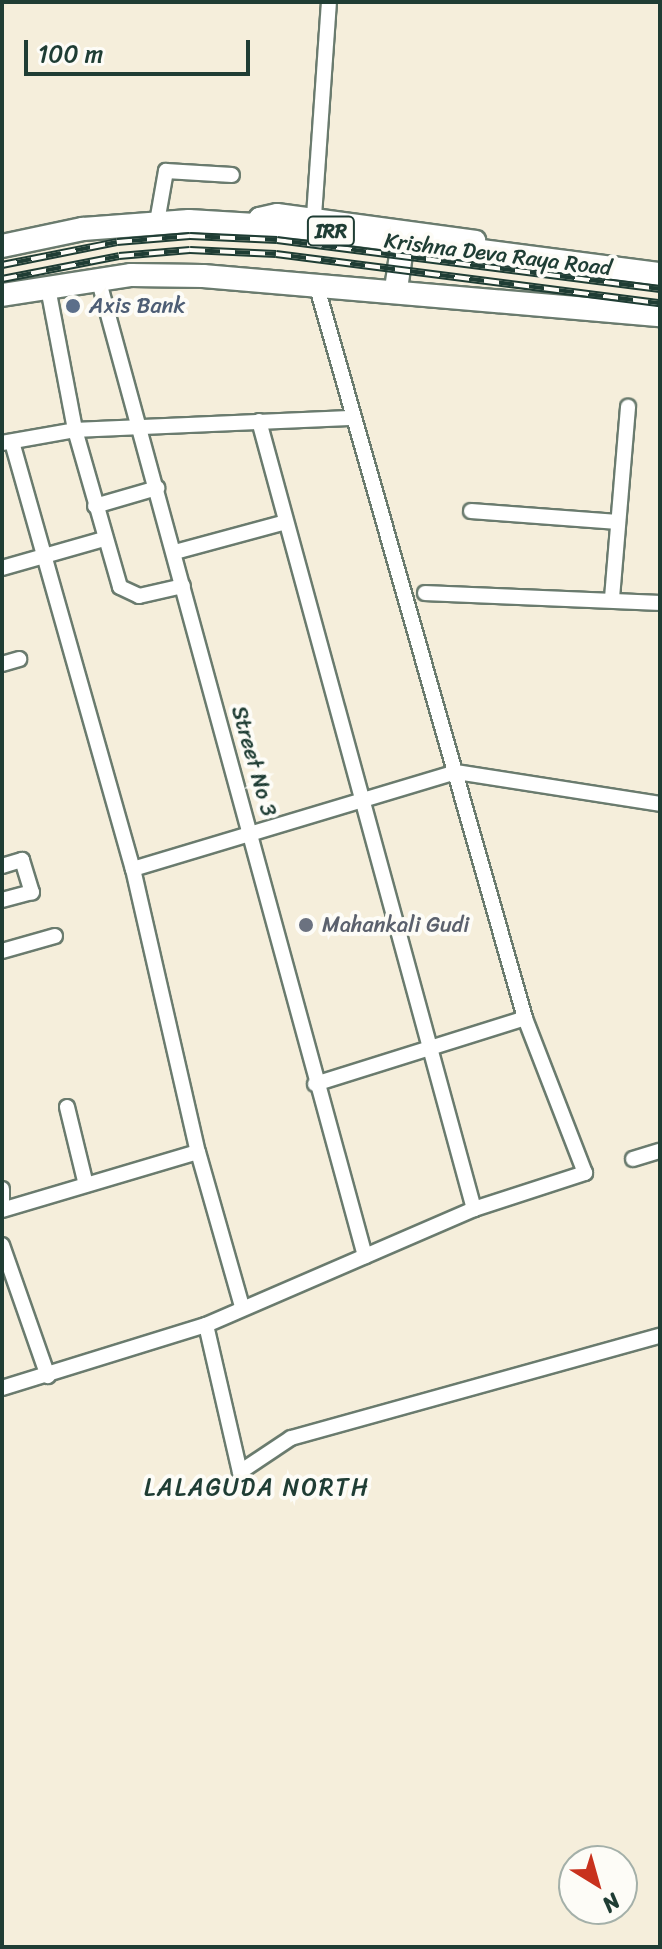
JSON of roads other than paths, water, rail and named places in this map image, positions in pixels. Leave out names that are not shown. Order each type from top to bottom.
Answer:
[{"type":"main road","name":"Krishna Deva Raya Road","points":[[2,246],[83,229],[157,222],[253,225],[660,274]]},
{"type":"main road","points":[[396,289],[403,241]]},
{"type":"main road","name":"Krishna Deva Raya Road","points":[[2,295],[98,278],[203,276],[396,289],[660,315]]},
{"type":"street","points":[[314,216],[329,2]]},
{"type":"street","points":[[157,222],[166,171],[232,175]]},
{"type":"street","points":[[253,225],[266,214],[314,216],[522,247],[537,260]]},
{"type":"street","name":"Street No 3","points":[[98,278],[251,832],[315,1084],[365,1256]]},
{"type":"street","points":[[2,1388],[206,1325],[242,1306],[474,1209],[585,1173],[525,1018],[316,284]]},
{"type":"street","points":[[48,288],[75,430],[120,587],[130,595],[183,586]]},
{"type":"street","points":[[612,598],[628,407]]},
{"type":"street","points":[[242,1306],[198,1152],[133,869],[44,555],[7,443],[75,430],[354,418]]},
{"type":"street","points":[[259,421],[474,1209]]},
{"type":"street","points":[[95,506],[157,488]]},
{"type":"street","points":[[471,511],[618,522]]},
{"type":"street","points":[[175,552],[286,522]]},
{"type":"street","points":[[2,568],[104,539]]},
{"type":"street","points":[[425,593],[612,598],[660,603]]},
{"type":"street","points":[[2,664],[19,659]]},
{"type":"street","points":[[133,869],[456,772],[660,804]]},
{"type":"street","points":[[2,857],[29,850]]},
{"type":"street","points":[[2,866],[22,860],[32,892],[2,900]]},
{"type":"street","points":[[2,951],[55,936]]},
{"type":"street","points":[[315,1084],[525,1018]]},
{"type":"street","points":[[67,1107],[86,1185]]},
{"type":"street","points":[[633,1159],[660,1151]]},
{"type":"street","points":[[2,1210],[198,1152]]},
{"type":"street","points":[[2,1189],[2,1203]]},
{"type":"street","points":[[2,1245],[48,1376]]},
{"type":"street","points":[[206,1325],[240,1472],[291,1438],[660,1336]]},
{"type":"railway","points":[[2,265],[117,242],[190,236],[277,240],[660,289]]},
{"type":"railway","points":[[2,279],[119,256],[190,250],[276,254],[660,303]]},
{"type":"place","name":"Axis Bank","points":[[73,306]]},
{"type":"place","name":"Mahankali Gudi","points":[[306,925]]},
{"type":"district","name":"LALAGUDA NORTH","points":[[257,1488]]}]
